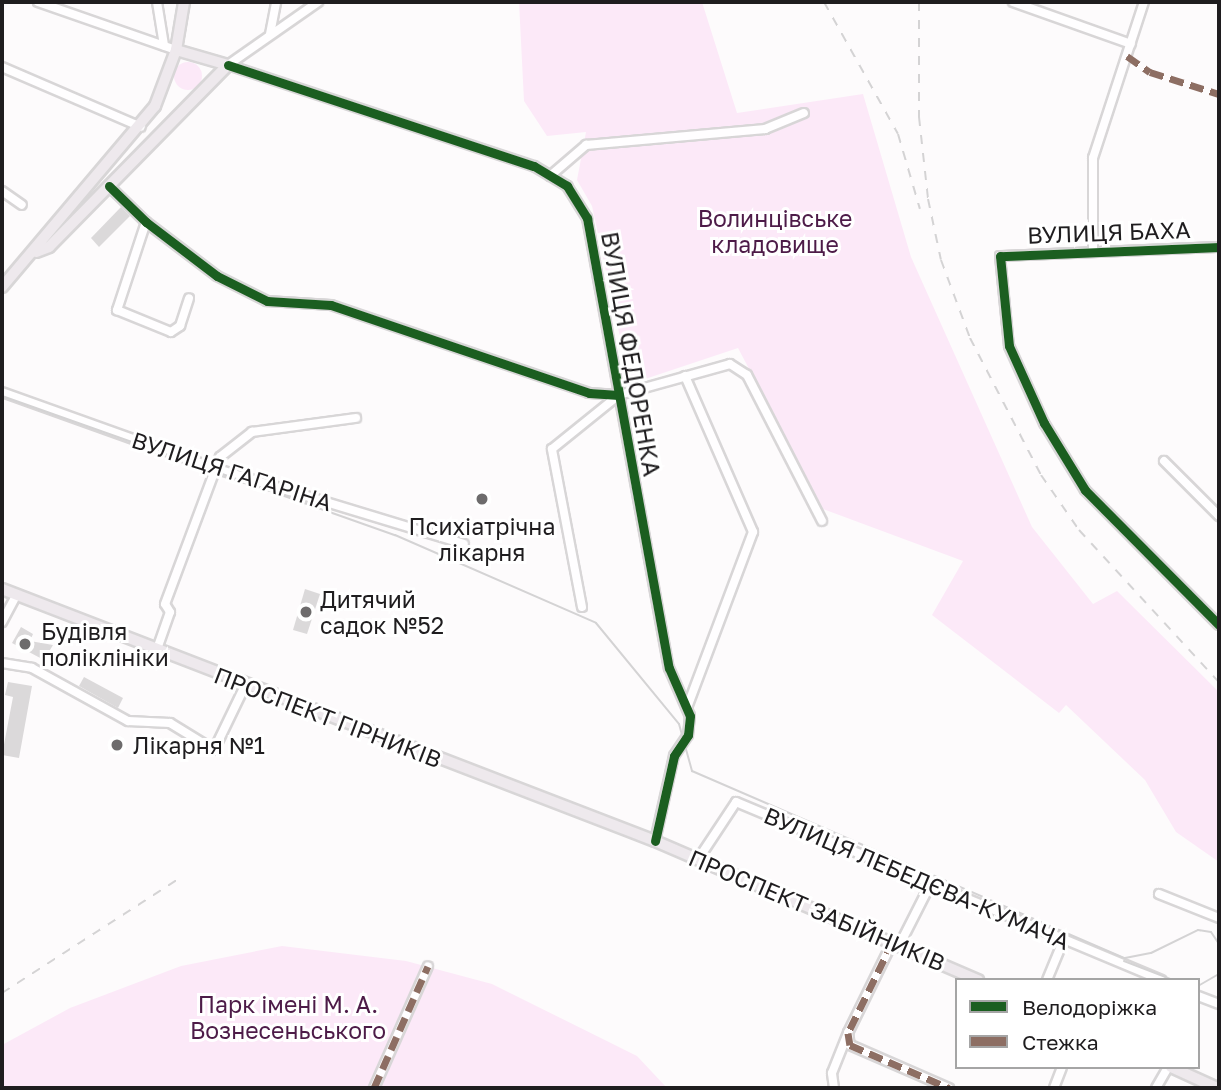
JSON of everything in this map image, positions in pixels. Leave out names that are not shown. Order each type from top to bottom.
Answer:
[{"type":"main road","points":[[36,253],[41,239],[141,127],[155,106],[176,50],[184,2]]},
{"type":"main road","name":"ВУЛИЦЯ ФЕДОРЕНКА","points":[[176,50],[228,65]]},
{"type":"main road","points":[[2,287],[36,253],[49,247],[228,65]]},
{"type":"main road","name":"ПРОСПЕКТ ГІРНИКІВ","points":[[2,589],[156,652],[655,841]]},
{"type":"main road","name":"ПРОСПЕКТ ЗАБІЙНИКІВ","points":[[655,841],[974,978]]},
{"type":"main road","points":[[1174,1069],[1217,1088]]},
{"type":"street","points":[[37,2],[176,50]]},
{"type":"street","points":[[157,2],[164,46]]},
{"type":"street","points":[[270,34],[276,2]]},
{"type":"street","points":[[228,65],[318,2]]},
{"type":"street","points":[[1013,2],[1132,44]]},
{"type":"street","points":[[1093,252],[1093,158],[1144,2]]},
{"type":"street","name":"ВУЛИЦЯ ФЕДОРЕНКА","points":[[228,65],[551,176],[567,186],[587,218],[670,668],[687,708],[688,735],[674,756],[655,841]]},
{"type":"street","points":[[2,68],[141,127]]},
{"type":"street","points":[[551,176],[586,145],[765,129],[804,113]]},
{"type":"street","points":[[109,186],[146,222],[216,276],[267,301],[331,305],[589,393],[619,395],[730,364],[747,375],[822,522]]},
{"type":"street","points":[[2,191],[22,205]]},
{"type":"street","points":[[146,222],[117,310],[171,332],[180,326],[190,298]]},
{"type":"street","name":"ВУЛИЦЯ БАХА","points":[[1219,247],[1000,256],[1009,346],[1044,423],[1085,490],[1219,625]]},
{"type":"street","points":[[685,376],[752,532],[687,708]]},
{"type":"street","name":"ВУЛИЦЯ ГАГАРІНА","points":[[2,392],[214,468],[464,544]]},
{"type":"street","points":[[582,607],[552,449],[619,395]]},
{"type":"street","points":[[156,652],[170,612],[165,604],[214,468],[233,443],[252,432],[356,418]]},
{"type":"street","points":[[1164,461],[1219,516]]},
{"type":"street","points":[[2,622],[16,596]]},
{"type":"street","points":[[2,663],[32,668],[128,721],[170,723],[214,750],[245,686]]},
{"type":"street","name":"ВУЛИЦЯ ЛЕБЕДЄВА-КУМАЧА","points":[[699,858],[736,802],[1156,978]]},
{"type":"street","points":[[834,1088],[832,1073],[848,1032],[931,883]]},
{"type":"street","points":[[1159,894],[1219,918]]},
{"type":"street","points":[[1048,978],[1064,939]]},
{"type":"street","points":[[374,1088],[428,967]]},
{"type":"street","points":[[1200,997],[1219,1004]]},
{"type":"street","points":[[848,1032],[850,1045],[949,1088]]},
{"type":"street","points":[[1054,1088],[1061,1069]]},
{"type":"street","points":[[1156,1088],[1169,1069]]},
{"type":"green space","name":"Волинцівське кладовище","points":[[519,2],[702,2],[737,113],[863,94],[911,257],[1032,527],[1093,604],[1117,591],[1219,692],[1219,862],[1176,832],[1145,780],[1066,705],[1059,713],[932,615],[963,561],[823,509],[738,348],[630,384],[592,206],[577,180],[586,132],[547,136],[524,101]]},
{"type":"green space","points":[[188,62],[198,66],[202,76],[198,86],[188,90],[178,86],[174,76],[178,66]]},
{"type":"green space","name":"Парк імені М. А. Вознесеньського","points":[[282,946],[406,961],[492,984],[637,1056],[667,1088],[2,1088],[2,1045],[70,1008],[181,966]]},
{"type":"building","points":[[121,207],[130,216],[99,247],[91,238]]},
{"type":"building","name":"Дитячий садок №52","points":[[305,589],[320,594],[307,634],[293,630]]},
{"type":"building","name":"Будівля поліклініки","points":[[21,627],[33,634],[30,641],[53,645],[44,660],[12,643]]},
{"type":"building","points":[[84,677],[123,698],[118,708],[79,686]]},
{"type":"building","points":[[8,682],[32,686],[19,758],[2,755],[13,697],[5,695]]},
{"type":"tram line","points":[[2,396],[395,535],[596,623],[679,724],[692,771],[1125,958],[1151,953],[1198,930],[1211,932],[1219,944]]},
{"type":"tram line","points":[[1124,961],[1168,978]]},
{"type":"tram line","points":[[1200,985],[1219,974]]},
{"type":"railway","points":[[824,2],[898,134],[920,209]]},
{"type":"railway","points":[[919,2],[919,117],[928,199],[941,260],[970,338],[1041,475],[1079,530],[1219,682]]},
{"type":"railway","points":[[2,993],[180,878]]},
{"type":"marked path","points":[[1127,56],[1150,72],[1219,94]]},
{"type":"marked path","points":[[893,941],[848,1033],[850,1045],[949,1088]]},
{"type":"marked path","points":[[374,1088],[428,966]]},
{"type":"cycle path","points":[[228,65],[534,166],[567,186],[587,218],[669,668],[690,716],[688,735],[674,756],[655,841]]},
{"type":"cycle path","points":[[109,186],[146,222],[217,276],[267,301],[331,305],[589,393],[619,395]]},
{"type":"cycle path","points":[[1219,247],[1000,256],[1009,346],[1044,423],[1085,490],[1219,625]]},
{"type":"place","name":"Психіатрічна лікарня","points":[[482,499]]},
{"type":"place","name":"Дитячий садок №52","points":[[306,612]]},
{"type":"place","name":"Будівля поліклініки","points":[[25,644]]},
{"type":"place","name":"Лікарня №1","points":[[117,745]]}]
